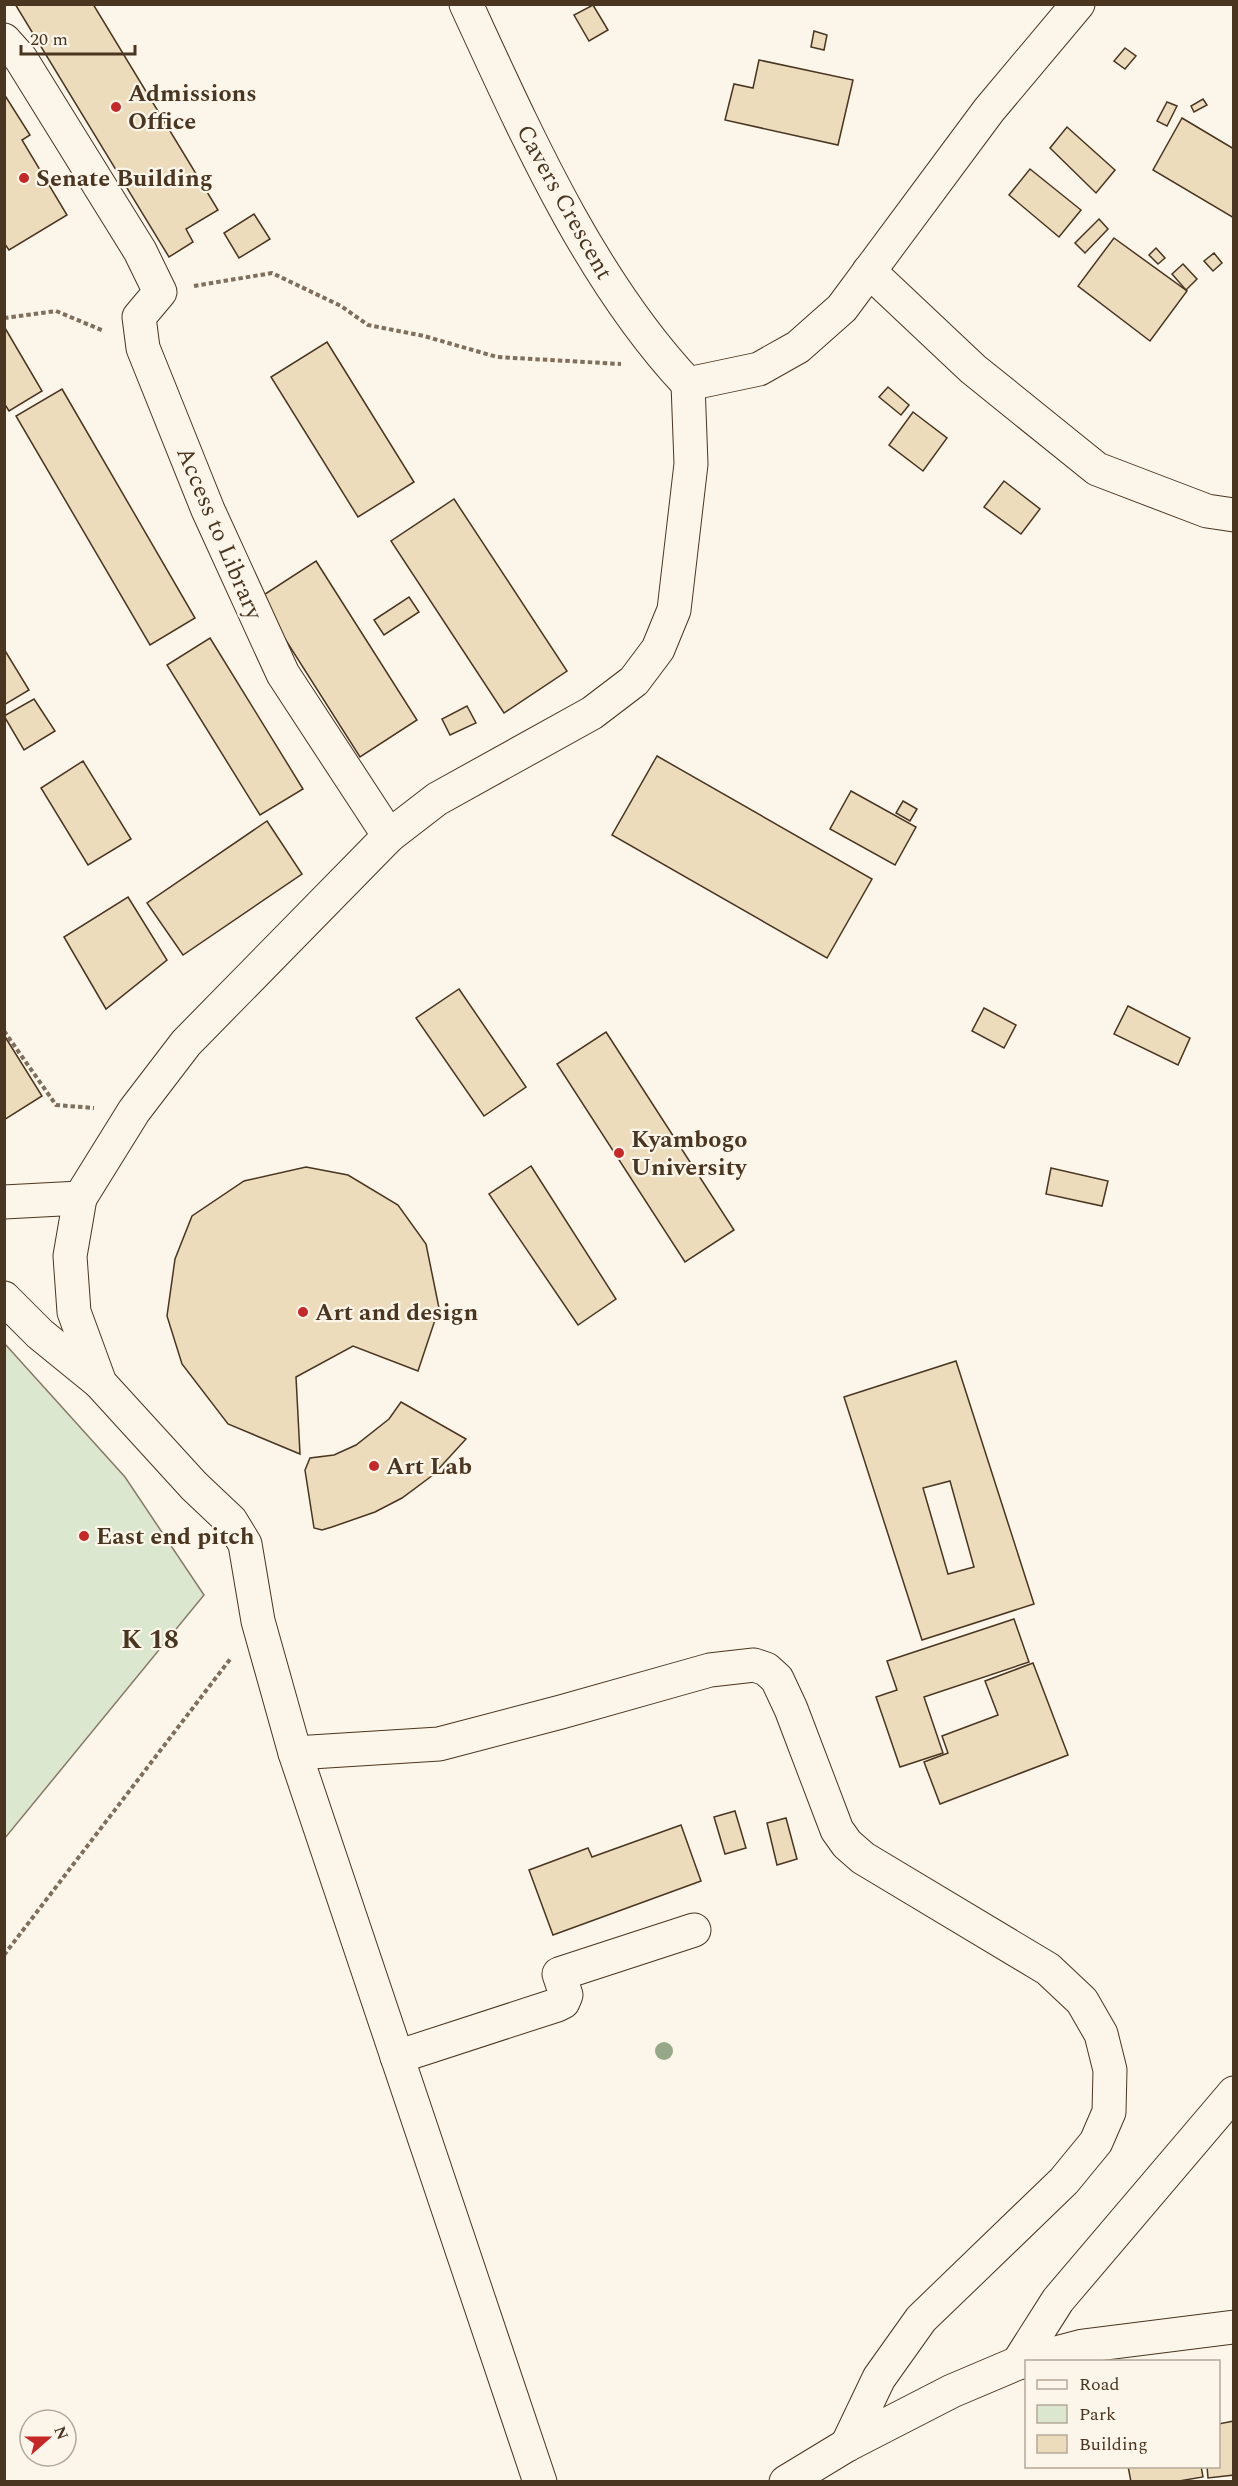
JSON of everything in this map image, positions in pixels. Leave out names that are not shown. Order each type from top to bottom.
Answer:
[{"type":"street","name":"Cavers Crescent","points":[[466,4],[516,112],[578,229],[618,296],[679,374]]},
{"type":"street","points":[[100,1383],[74,1312],[70,1256],[80,1198],[134,1110],[186,1043],[389,836],[437,799],[592,712],[634,681],[658,649],[674,610],[691,464],[679,374],[759,369],[798,347],[842,308],[989,111],[1078,4]]},
{"type":"street","points":[[4,40],[21,59],[140,251],[160,291]]},
{"type":"street","points":[[869,271],[973,369],[1097,469],[1207,511],[1233,515]]},
{"type":"street","name":"Access to Library","points":[[160,291],[139,317],[143,348],[208,510],[282,674],[389,836]]},
{"type":"street","points":[[4,1202],[80,1198]]},
{"type":"street","points":[[4,1298],[40,1334],[100,1383],[194,1486],[231,1521],[245,1544],[258,1622],[295,1754],[540,2481]]},
{"type":"street","points":[[295,1754],[439,1744],[710,1670],[754,1665],[766,1670],[777,1679],[792,1709],[828,1809],[837,1830],[847,1844],[863,1858],[1048,1969],[1082,2001],[1101,2034],[1110,2070],[1109,2112],[1096,2142],[1064,2181],[921,2319],[879,2378],[847,2445]]},
{"type":"street","points":[[397,2057],[557,2005],[563,2002],[566,1995],[559,1974],[694,1930]]},
{"type":"street","points":[[1018,2363],[1058,2300],[1233,2093]]},
{"type":"street","points":[[1029,2360],[1083,2346],[1233,2327]]},
{"type":"street","points":[[786,2481],[847,2445],[952,2391],[1025,2361]]},
{"type":"path","points":[[160,291],[272,273],[341,306],[368,325],[424,336],[497,357],[679,374]]},
{"type":"path","points":[[4,318],[56,311],[143,348]]},
{"type":"path","points":[[4,1031],[56,1105],[134,1110]]},
{"type":"path","points":[[4,1954],[258,1622]]},
{"type":"green space","name":"East end pitch","points":[[5,1344],[125,1477],[204,1595],[5,1838]]},
{"type":"building","name":"Admissions Office","points":[[15,4],[93,4],[218,210],[186,229],[193,242],[169,257]]},
{"type":"building","points":[[593,5],[608,30],[589,41],[574,15]]},
{"type":"building","points":[[814,31],[827,35],[824,50],[811,47]]},
{"type":"building","points":[[1125,48],[1136,56],[1125,69],[1114,61]]},
{"type":"building","points":[[759,60],[853,80],[838,145],[725,120],[734,84],[753,88]]},
{"type":"building","name":"Senate Building","points":[[4,94],[30,135],[22,140],[67,215],[9,250],[4,243]]},
{"type":"building","points":[[1203,99],[1207,105],[1194,112],[1191,106]]},
{"type":"building","points":[[1167,102],[1177,106],[1167,126],[1157,121]]},
{"type":"building","points":[[1182,118],[1234,149],[1234,218],[1153,170]]},
{"type":"building","points":[[1067,127],[1115,170],[1096,193],[1050,148]]},
{"type":"building","points":[[1030,169],[1081,210],[1059,237],[1009,195]]},
{"type":"building","points":[[254,214],[270,239],[239,258],[224,233]]},
{"type":"building","points":[[1099,219],[1108,229],[1085,253],[1075,243]]},
{"type":"building","points":[[1114,238],[1187,291],[1150,341],[1078,286]]},
{"type":"building","points":[[1156,248],[1165,258],[1158,264],[1149,255]]},
{"type":"building","points":[[1214,253],[1222,263],[1213,271],[1204,261]]},
{"type":"building","points":[[1183,264],[1197,279],[1186,290],[1172,274]]},
{"type":"building","points":[[5,328],[42,391],[9,411],[4,403]]},
{"type":"building","points":[[327,342],[414,482],[358,517],[271,377]]},
{"type":"building","points":[[888,387],[909,405],[901,415],[879,397]]},
{"type":"building","points":[[62,389],[195,618],[150,645],[16,416]]},
{"type":"building","points":[[913,412],[947,438],[923,471],[889,445]]},
{"type":"building","points":[[1004,481],[1040,509],[1021,534],[984,507]]},
{"type":"building","points":[[454,499],[567,671],[504,713],[391,541]]},
{"type":"building","points":[[316,561],[417,720],[360,757],[259,598]]},
{"type":"building","points":[[409,597],[419,612],[384,635],[374,620]]},
{"type":"building","points":[[210,638],[303,789],[260,815],[167,665]]},
{"type":"building","points":[[4,649],[29,690],[4,705]]},
{"type":"building","points":[[34,699],[55,731],[24,750],[4,716]]},
{"type":"building","points":[[467,706],[476,723],[450,735],[442,719]]},
{"type":"building","points":[[657,756],[872,879],[827,958],[612,835]]},
{"type":"building","points":[[83,761],[131,839],[88,865],[41,788]]},
{"type":"building","points":[[851,791],[916,827],[895,865],[830,829]]},
{"type":"building","points":[[903,801],[917,809],[910,821],[896,813]]},
{"type":"building","points":[[267,821],[302,874],[183,955],[147,903]]},
{"type":"building","points":[[128,897],[167,960],[106,1009],[64,937]]},
{"type":"building","points":[[459,989],[526,1087],[484,1116],[416,1018]]},
{"type":"building","points":[[1128,1006],[1190,1038],[1178,1065],[1114,1034]]},
{"type":"building","points":[[984,1008],[1016,1025],[1004,1048],[972,1031]]},
{"type":"building","points":[[606,1032],[734,1230],[685,1262],[557,1064]]},
{"type":"building","points":[[4,1035],[42,1096],[4,1120]]},
{"type":"building","points":[[531,1166],[616,1299],[578,1325],[489,1194]]},
{"type":"building","name":"Art and design","points":[[306,1167],[348,1175],[398,1205],[426,1244],[439,1308],[418,1371],[353,1346],[296,1377],[300,1454],[228,1424],[182,1364],[167,1316],[175,1259],[192,1216],[244,1181]]},
{"type":"building","points":[[1051,1168],[1108,1181],[1102,1206],[1046,1194]]},
{"type":"building","points":[[956,1361],[1034,1604],[922,1640],[844,1397]],"holes":[[[950,1481],[974,1567],[948,1574],[923,1488]]]},
{"type":"building","name":"Art Lab","points":[[401,1402],[466,1439],[433,1475],[402,1498],[375,1512],[332,1527],[322,1530],[314,1528],[305,1470],[310,1458],[334,1455],[356,1445],[389,1419]]},
{"type":"building","points":[[1014,1619],[1029,1662],[924,1697],[943,1753],[900,1767],[876,1697],[897,1690],[887,1661]]},
{"type":"building","points":[[1033,1663],[1068,1755],[940,1804],[924,1762],[948,1753],[942,1736],[998,1715],[985,1681]]},
{"type":"building","points":[[735,1811],[746,1848],[725,1854],[714,1817]]},
{"type":"building","points":[[786,1818],[797,1859],[777,1865],[767,1823]]},
{"type":"building","points":[[681,1825],[701,1881],[553,1935],[529,1870],[588,1848],[592,1857]]},
{"type":"building","points":[[1234,2421],[1234,2475],[1208,2478],[1207,2468],[1220,2468],[1220,2424]]},
{"type":"building","points":[[1128,2468],[1201,2468],[1203,2477],[1173,2482],[1131,2482]]},
{"type":"place","name":"Admissions Office","points":[[116,107]]},
{"type":"place","name":"Senate Building","points":[[24,178]]},
{"type":"place","name":"Kyambogo University","points":[[619,1153]]},
{"type":"place","name":"Art and design","points":[[303,1312]]},
{"type":"place","name":"Art Lab","points":[[374,1466]]},
{"type":"place","name":"East end pitch","points":[[84,1536]]},
{"type":"district","name":"K 18","points":[[150,1639]]}]
